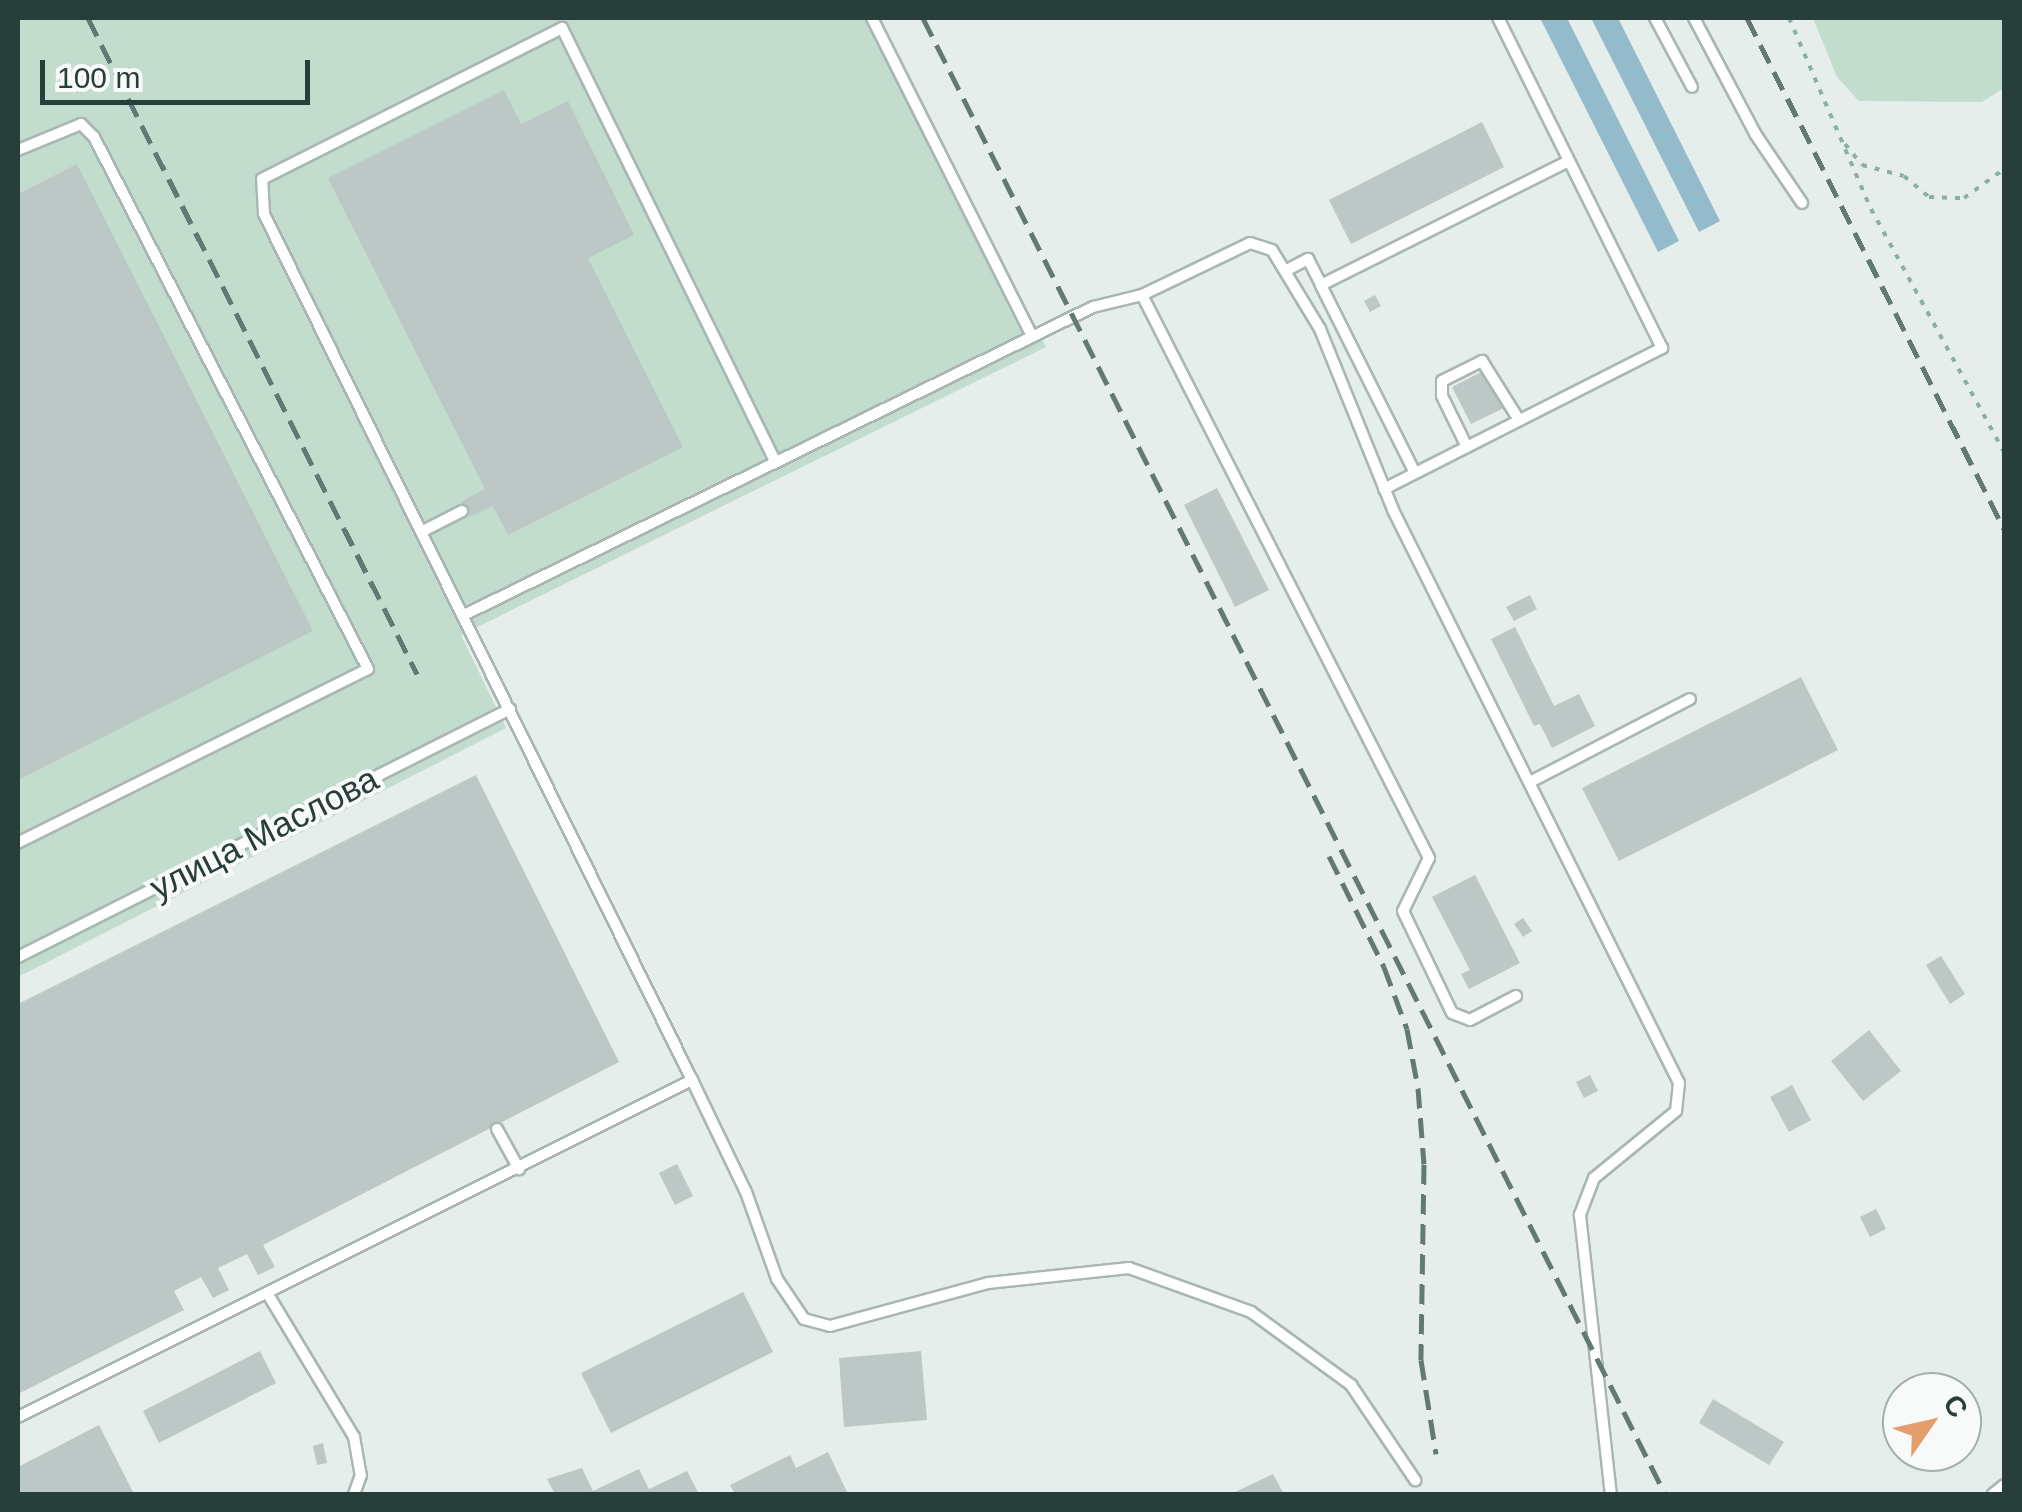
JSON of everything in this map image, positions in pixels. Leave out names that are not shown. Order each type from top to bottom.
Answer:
[{"type":"lane","points":[[872,18],[1032,336]]},
{"type":"lane","points":[[1384,489],[1662,348],[1498,18]]},
{"type":"lane","points":[[1655,18],[1692,88]]},
{"type":"lane","points":[[1694,18],[1756,135],[1802,203]]},
{"type":"lane","points":[[774,459],[562,28],[270,173],[258,188],[264,214],[746,1192],[777,1279],[804,1319],[830,1326],[988,1283],[1129,1268],[1251,1312],[1351,1384],[1415,1480]]},
{"type":"lane","points":[[18,150],[80,124],[94,137],[368,669],[18,843]]},
{"type":"lane","points":[[1321,285],[1569,161]]},
{"type":"lane","points":[[464,615],[774,459],[1093,307],[1142,295],[1250,243],[1272,250],[1320,329],[1384,489],[1679,1083],[1676,1111],[1594,1178],[1580,1215],[1610,1494]]},
{"type":"lane","points":[[1287,270],[1308,259],[1415,473]]},
{"type":"lane","points":[[1142,295],[1428,858],[1404,911],[1452,1012],[1470,1020],[1516,996]]},
{"type":"lane","points":[[1467,447],[1442,396],[1442,381],[1482,361],[1519,420]]},
{"type":"lane","points":[[423,531],[462,511]]},
{"type":"lane","points":[[1530,782],[1690,699]]},
{"type":"lane","name":"улица Маслова","points":[[18,957],[510,709]]},
{"type":"lane","points":[[18,1418],[269,1296],[692,1080]]},
{"type":"lane","points":[[498,1129],[518,1169]]},
{"type":"lane","points":[[269,1296],[354,1437],[361,1475],[354,1494]]},
{"type":"lane","points":[[1993,1494],[2004,1485]]},
{"type":"path","points":[[1789,18],[1872,210],[2004,452]]},
{"type":"path","points":[[1842,140],[1862,165],[1904,176],[1929,196],[1964,198],[2004,169]]},
{"type":"green space","points":[[18,18],[880,18],[1046,347],[461,635],[506,728],[18,977]]},
{"type":"green space","points":[[1813,18],[2004,18],[2004,88],[1982,102],[1859,101],[1837,77]]},
{"type":"water","points":[[1540,18],[1567,18],[1679,241],[1658,252]]},
{"type":"water","points":[[1591,18],[1618,18],[1720,221],[1699,232]]},
{"type":"building","points":[[504,90],[521,124],[568,101],[634,235],[588,258],[683,447],[508,535],[493,506],[469,517],[461,502],[485,489],[328,178]]},
{"type":"building","points":[[1482,122],[1504,167],[1351,244],[1329,200]]},
{"type":"building","points":[[77,164],[313,631],[18,780],[18,194]]},
{"type":"building","points":[[1375,295],[1381,306],[1370,312],[1364,301]]},
{"type":"building","points":[[1485,370],[1504,408],[1471,424],[1452,387]]},
{"type":"building","points":[[1217,488],[1269,590],[1235,607],[1184,505]]},
{"type":"building","points":[[1530,595],[1537,609],[1514,621],[1506,607]]},
{"type":"building","points":[[1515,627],[1554,706],[1579,694],[1595,726],[1552,748],[1540,724],[1534,726],[1491,639]]},
{"type":"building","points":[[1801,677],[1838,750],[1619,861],[1582,788]]},
{"type":"building","points":[[476,775],[619,1062],[263,1245],[275,1267],[258,1275],[247,1254],[218,1268],[229,1290],[213,1298],[201,1277],[174,1291],[184,1310],[18,1394],[18,1004]]},
{"type":"building","points":[[1475,875],[1520,963],[1469,989],[1461,974],[1470,970],[1432,897]]},
{"type":"building","points":[[1523,918],[1532,931],[1523,937],[1514,924]]},
{"type":"building","points":[[1941,956],[1965,994],[1950,1004],[1926,965]]},
{"type":"building","points":[[1869,1030],[1901,1071],[1863,1101],[1831,1061]]},
{"type":"building","points":[[1590,1075],[1598,1091],[1584,1098],[1576,1082]]},
{"type":"building","points":[[1792,1085],[1811,1120],[1789,1132],[1770,1097]]},
{"type":"building","points":[[677,1164],[693,1196],[675,1205],[659,1173]]},
{"type":"building","points":[[1876,1209],[1886,1229],[1870,1237],[1860,1217]]},
{"type":"building","points":[[743,1292],[773,1352],[611,1433],[581,1373]]},
{"type":"building","points":[[260,1351],[276,1383],[159,1443],[143,1411]]},
{"type":"building","points":[[921,1351],[927,1420],[844,1427],[839,1358]]},
{"type":"building","points":[[1713,1399],[1784,1442],[1769,1465],[1699,1423]]},
{"type":"building","points":[[99,1425],[134,1494],[18,1494],[18,1467]]},
{"type":"building","points":[[323,1443],[327,1463],[317,1465],[313,1446]]},
{"type":"building","points":[[828,1452],[848,1494],[735,1494],[730,1485],[790,1455],[796,1468]]},
{"type":"building","points":[[582,1468],[593,1491],[639,1469],[649,1489],[687,1471],[699,1494],[555,1494],[547,1479]]},
{"type":"building","points":[[1273,1474],[1284,1494],[1231,1494]]},
{"type":"railway","points":[[88,18],[417,674]]},
{"type":"railway","points":[[923,18],[1665,1494]]},
{"type":"railway","points":[[1747,18],[2004,529]]},
{"type":"railway","points":[[1329,856],[1384,967],[1407,1029],[1418,1088],[1424,1164],[1421,1360],[1436,1454]]}]
